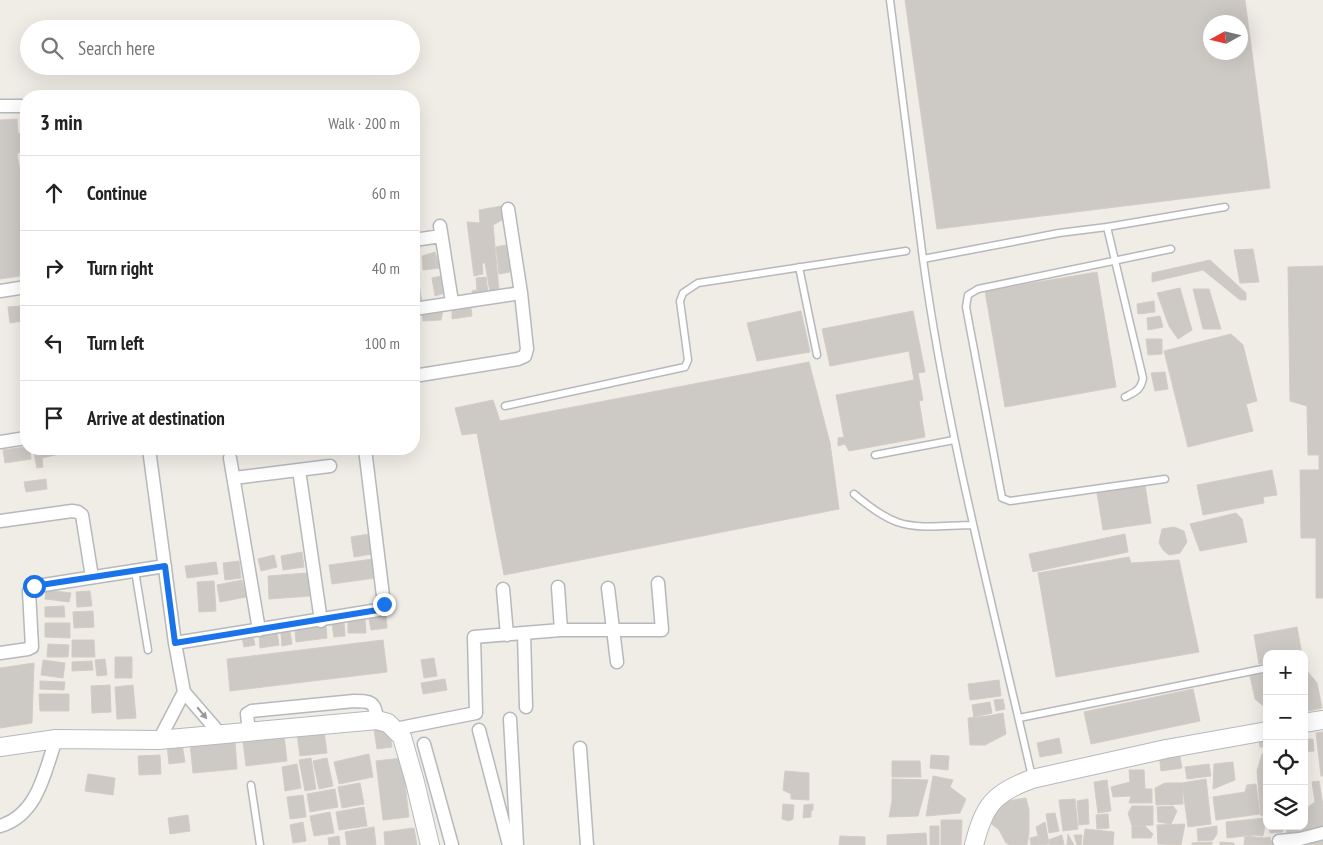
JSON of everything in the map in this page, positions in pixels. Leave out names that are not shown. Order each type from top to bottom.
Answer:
[{"type":"street","points":[[0,106],[20,106]]},
{"type":"street","points":[[420,375],[518,359],[525,356],[527,349],[521,293],[508,209]]},
{"type":"street","points":[[420,238],[440,231],[452,302]]},
{"type":"street","points":[[0,291],[20,288]]},
{"type":"street","points":[[420,308],[521,293]]},
{"type":"street","points":[[0,442],[20,439]]},
{"type":"street","points":[[150,455],[175,643],[184,692],[220,735]]},
{"type":"street","points":[[175,643],[321,621],[382,608],[384,604],[366,455]]},
{"type":"street","points":[[230,458],[259,630]]},
{"type":"street","points":[[234,478],[330,466]]},
{"type":"street","points":[[299,470],[321,621]]},
{"type":"street","points":[[0,521],[72,511],[78,512],[82,516],[92,577]]},
{"type":"street","points":[[0,654],[28,650],[32,647],[29,591],[31,587],[165,566]]},
{"type":"street","points":[[395,729],[476,713],[474,637],[561,630],[662,630],[658,583]]},
{"type":"street","points":[[558,587],[561,630]]},
{"type":"street","points":[[608,588],[617,662]]},
{"type":"street","points":[[503,590],[507,635]]},
{"type":"street","points":[[524,633],[526,707]]},
{"type":"street","points":[[159,740],[184,692]]},
{"type":"street","points":[[510,719],[517,845]]},
{"type":"street","points":[[0,747],[56,739],[159,740],[377,720],[388,723],[402,737],[430,845]]},
{"type":"street","points":[[1308,723],[1323,720]]},
{"type":"street","points":[[479,730],[509,845]]},
{"type":"street","points":[[974,845],[988,806],[1001,794],[1019,784],[1032,779],[1166,749],[1263,732]]},
{"type":"street","points":[[0,826],[7,824],[25,811],[37,797],[56,739]]},
{"type":"street","points":[[424,744],[452,845]]},
{"type":"street","points":[[580,748],[587,845]]},
{"type":"street","points":[[1279,841],[1300,839],[1323,833]]},
{"type":"lane","points":[[890,0],[919,219],[919,249],[923,259],[954,440],[1032,779]]},
{"type":"lane","points":[[923,259],[1059,233],[1225,207]]},
{"type":"lane","points":[[1107,227],[1144,378],[1142,386],[1125,397]]},
{"type":"lane","points":[[1165,479],[1010,501],[1002,498],[966,307],[968,295],[978,289],[1171,249]]},
{"type":"lane","points":[[505,406],[685,367],[688,360],[680,302],[683,294],[698,282],[906,251]]},
{"type":"lane","points":[[800,267],[817,355]]},
{"type":"lane","points":[[875,455],[954,440]]},
{"type":"lane","points":[[854,494],[871,508],[897,522],[922,526],[972,524]]},
{"type":"lane","points":[[136,571],[148,650]]},
{"type":"lane","points":[[1019,718],[1263,669]]},
{"type":"lane","points":[[251,785],[260,845]]},
{"type":"building","points":[[905,0],[1245,0],[1247,15],[1203,15],[1203,60],[1248,60],[1248,23],[1270,188],[937,229]]},
{"type":"building","points":[[17,119],[18,133],[20,134],[20,152],[17,154],[20,171],[20,276],[0,279],[0,120]]},
{"type":"building","points":[[502,206],[504,219],[493,225],[499,290],[490,292],[485,263],[482,263],[483,274],[474,276],[467,222],[480,223],[479,210]]},
{"type":"building","points":[[506,245],[510,272],[499,274],[496,247]]},
{"type":"building","points":[[1253,249],[1259,282],[1240,283],[1234,250]]},
{"type":"building","points":[[435,252],[440,268],[423,270],[422,256]]},
{"type":"building","points":[[1210,260],[1246,293],[1246,300],[1240,300],[1203,270],[1152,282],[1152,273]]},
{"type":"building","points":[[1323,266],[1323,598],[1316,598],[1316,538],[1301,538],[1300,470],[1319,470],[1319,455],[1308,455],[1307,406],[1290,401],[1288,267]]},
{"type":"building","points":[[1097,272],[1116,387],[1005,407],[985,291]]},
{"type":"building","points":[[441,276],[445,293],[435,296],[432,278]]},
{"type":"building","points":[[486,277],[488,293],[473,296],[472,291],[477,290],[476,278]]},
{"type":"building","points":[[1180,288],[1192,330],[1178,339],[1169,326],[1157,293]]},
{"type":"building","points":[[1193,289],[1209,289],[1221,329],[1203,329]]},
{"type":"building","points":[[1154,301],[1155,312],[1138,314],[1137,304]]},
{"type":"building","points":[[20,306],[20,321],[10,323],[8,307]]},
{"type":"building","points":[[471,308],[472,316],[452,319],[452,309]]},
{"type":"building","points":[[443,310],[441,320],[423,321],[422,313]]},
{"type":"building","points":[[801,311],[810,352],[757,361],[747,323]]},
{"type":"building","points":[[913,311],[925,372],[918,373],[923,400],[919,401],[925,437],[849,451],[845,444],[838,446],[838,438],[844,437],[836,395],[914,380],[909,351],[830,366],[822,329]]},
{"type":"building","points":[[1160,316],[1163,327],[1148,330],[1147,318]]},
{"type":"building","points":[[1231,334],[1243,345],[1257,401],[1246,404],[1253,431],[1188,447],[1164,351]]},
{"type":"building","points":[[1146,339],[1162,339],[1162,354],[1148,355]]},
{"type":"building","points":[[809,362],[830,443],[839,509],[504,575],[477,433],[462,435],[455,408],[493,400],[500,421]]},
{"type":"building","points":[[1165,372],[1168,389],[1155,391],[1151,373]]},
{"type":"building","points":[[20,448],[20,455],[31,455],[31,459],[5,463],[3,450]]},
{"type":"building","points":[[34,455],[55,455],[42,458],[43,467],[37,468]]},
{"type":"building","points":[[1272,470],[1277,495],[1263,497],[1264,503],[1203,515],[1197,485]]},
{"type":"building","points":[[46,479],[47,489],[26,492],[24,482]]},
{"type":"building","points":[[1145,485],[1151,523],[1103,530],[1097,493]]},
{"type":"building","points":[[1236,513],[1242,519],[1247,542],[1200,551],[1190,524]]},
{"type":"building","points":[[1174,527],[1184,531],[1187,542],[1180,553],[1169,555],[1159,543],[1162,529]]},
{"type":"building","points":[[369,534],[372,554],[354,557],[351,537]]},
{"type":"building","points":[[1125,534],[1128,552],[1033,572],[1029,554]]},
{"type":"building","points":[[302,552],[304,567],[283,570],[281,556]]},
{"type":"building","points":[[274,555],[277,567],[261,571],[258,559]]},
{"type":"building","points":[[1129,557],[1131,563],[1179,560],[1199,652],[1056,677],[1038,573]]},
{"type":"building","points":[[373,559],[375,578],[332,584],[329,565]]},
{"type":"building","points":[[239,561],[241,578],[225,580],[223,563]]},
{"type":"building","points":[[216,562],[218,574],[187,578],[185,566]]},
{"type":"building","points":[[308,573],[310,596],[269,599],[268,576]]},
{"type":"building","points":[[242,580],[246,597],[220,602],[217,585]]},
{"type":"building","points":[[214,581],[216,611],[199,612],[197,582]]},
{"type":"building","points":[[46,590],[71,593],[69,602],[45,599]]},
{"type":"building","points":[[90,591],[92,606],[77,607],[76,592]]},
{"type":"building","points":[[64,606],[65,617],[45,617],[45,607]]},
{"type":"building","points":[[93,611],[94,627],[74,628],[73,612]]},
{"type":"building","points":[[386,615],[387,628],[371,630],[369,618]]},
{"type":"building","points":[[348,619],[365,619],[366,633],[348,633]]},
{"type":"building","points":[[45,623],[70,623],[70,638],[45,637]]},
{"type":"building","points":[[344,623],[345,636],[334,637],[332,624]]},
{"type":"building","points":[[326,626],[327,638],[296,642],[295,630]]},
{"type":"building","points":[[1297,627],[1301,650],[1263,650],[1263,663],[1259,664],[1254,635]]},
{"type":"building","points":[[290,632],[292,644],[282,646],[281,633]]},
{"type":"building","points":[[277,633],[279,645],[260,648],[259,636]]},
{"type":"building","points":[[253,636],[255,645],[244,647],[242,638]]},
{"type":"building","points":[[72,640],[94,640],[95,657],[72,657]]},
{"type":"building","points":[[383,640],[387,672],[230,691],[227,659]]},
{"type":"building","points":[[48,644],[69,645],[68,657],[47,657]]},
{"type":"building","points":[[115,657],[132,657],[132,678],[115,678]]},
{"type":"building","points":[[434,658],[437,676],[424,678],[421,660]]},
{"type":"building","points":[[105,659],[107,675],[97,676],[95,660]]},
{"type":"building","points":[[43,660],[65,663],[63,678],[41,675]]},
{"type":"building","points":[[92,661],[93,670],[72,671],[72,662]]},
{"type":"building","points":[[34,663],[32,723],[0,728],[0,668]]},
{"type":"building","points":[[1308,672],[1317,683],[1322,708],[1308,711]]},
{"type":"building","points":[[1263,674],[1263,706],[1255,699],[1250,676]]},
{"type":"building","points":[[445,679],[447,690],[423,694],[421,683]]},
{"type":"building","points":[[999,680],[1001,696],[970,700],[968,684]]},
{"type":"building","points":[[40,681],[65,682],[64,690],[40,689]]},
{"type":"building","points":[[110,685],[111,712],[92,713],[91,686]]},
{"type":"building","points":[[133,685],[136,718],[117,719],[115,687]]},
{"type":"building","points":[[1193,689],[1200,721],[1091,744],[1084,712]]},
{"type":"building","points":[[39,694],[69,694],[69,711],[40,711]]},
{"type":"building","points":[[1003,699],[1005,709],[996,711],[994,700]]},
{"type":"building","points":[[990,702],[992,713],[974,717],[972,705]]},
{"type":"building","points":[[1003,713],[1006,734],[985,745],[970,745],[968,718]]},
{"type":"building","points":[[389,727],[392,747],[377,749],[374,729]]},
{"type":"building","points":[[324,731],[327,753],[300,756],[297,734]]},
{"type":"building","points":[[1323,732],[1323,776],[1321,776],[1316,733]]},
{"type":"building","points":[[284,736],[287,761],[246,766],[243,742]]},
{"type":"building","points":[[1059,738],[1062,753],[1040,757],[1037,743]]},
{"type":"building","points":[[1263,738],[1263,747],[1260,747],[1259,739]]},
{"type":"building","points":[[1308,739],[1313,739],[1314,751],[1308,752]]},
{"type":"building","points":[[235,740],[237,769],[193,773],[190,743]]},
{"type":"building","points":[[182,744],[185,762],[169,764],[167,745]]},
{"type":"building","points":[[1179,751],[1182,768],[1161,771],[1159,754]]},
{"type":"building","points":[[369,754],[373,777],[339,784],[334,762]]},
{"type":"building","points":[[1262,754],[1263,816],[1261,816],[1257,771]]},
{"type":"building","points":[[160,755],[161,774],[139,775],[138,756]]},
{"type":"building","points":[[931,755],[949,756],[948,770],[930,768]]},
{"type":"building","points":[[311,758],[316,789],[305,791],[299,760]]},
{"type":"building","points":[[327,758],[333,786],[319,789],[313,761]]},
{"type":"building","points":[[402,758],[409,817],[383,820],[376,761]]},
{"type":"building","points":[[892,761],[920,761],[921,777],[892,777]]},
{"type":"building","points":[[1233,762],[1235,780],[1213,789],[1214,764]]},
{"type":"building","points":[[297,764],[301,788],[285,791],[282,767]]},
{"type":"building","points":[[1209,764],[1211,776],[1187,779],[1185,767]]},
{"type":"building","points":[[1129,770],[1144,770],[1145,789],[1152,789],[1152,803],[1129,803],[1131,796],[1113,797],[1111,787],[1130,782]]},
{"type":"building","points":[[785,771],[809,773],[809,800],[791,799],[791,794],[783,790]]},
{"type":"building","points":[[88,774],[115,778],[113,795],[85,791]]},
{"type":"building","points":[[933,776],[953,780],[950,787],[966,799],[960,813],[926,816]]},
{"type":"building","points":[[892,779],[928,780],[918,816],[889,817],[892,801]]},
{"type":"building","points":[[1206,779],[1211,824],[1188,827],[1182,783]]},
{"type":"building","points":[[1107,780],[1111,811],[1098,813],[1094,782]]},
{"type":"building","points":[[1319,781],[1323,805],[1323,828],[1287,838],[1286,830],[1308,830],[1308,807],[1315,802],[1312,782]]},
{"type":"building","points":[[360,783],[364,804],[342,808],[338,787]]},
{"type":"building","points":[[1165,783],[1182,783],[1183,804],[1156,805],[1155,788]]},
{"type":"building","points":[[1256,784],[1260,814],[1216,820],[1213,797],[1245,792],[1247,785]]},
{"type":"building","points":[[335,789],[338,807],[310,812],[307,794]]},
{"type":"building","points":[[303,795],[306,817],[290,819],[287,797]]},
{"type":"building","points":[[1026,798],[1029,810],[1027,845],[1010,845],[1006,843],[999,830],[987,820],[1001,802]]},
{"type":"building","points":[[1075,799],[1078,829],[1063,831],[1059,800]]},
{"type":"building","points":[[1088,799],[1089,824],[1079,825],[1077,801]]},
{"type":"building","points":[[783,804],[794,805],[793,819],[789,821],[782,819]]},
{"type":"building","points":[[813,804],[811,817],[803,818],[804,805]]},
{"type":"building","points":[[1132,806],[1153,806],[1153,825],[1132,826],[1128,813]]},
{"type":"building","points":[[1173,806],[1177,811],[1171,824],[1158,822],[1157,807]]},
{"type":"building","points":[[364,807],[367,826],[339,830],[336,812]]},
{"type":"building","points":[[330,812],[334,833],[314,836],[310,816]]},
{"type":"building","points":[[1055,813],[1059,831],[1049,833],[1046,814]]},
{"type":"building","points":[[1108,814],[1109,828],[1097,829],[1096,815]]},
{"type":"building","points":[[188,815],[190,831],[170,834],[168,818]]},
{"type":"building","points":[[1263,818],[1263,836],[1253,835],[1227,838],[1226,822]]},
{"type":"building","points":[[941,820],[962,820],[961,845],[941,845]]},
{"type":"building","points":[[303,822],[306,841],[293,843],[290,825]]},
{"type":"building","points":[[1045,822],[1049,844],[1040,845],[1036,827]]},
{"type":"building","points":[[1185,824],[1181,845],[1158,844],[1157,825]]},
{"type":"building","points":[[930,826],[939,826],[939,845],[930,845]]},
{"type":"building","points":[[1132,826],[1145,826],[1153,834],[1151,838],[1132,838]]},
{"type":"building","points":[[1217,826],[1217,834],[1213,840],[1198,841],[1197,829]]},
{"type":"building","points":[[374,827],[376,845],[347,845],[345,832]]},
{"type":"building","points":[[414,828],[417,845],[385,845],[384,832]]},
{"type":"building","points":[[1085,829],[1114,832],[1113,845],[1083,845]]},
{"type":"building","points":[[1270,830],[1283,830],[1283,832],[1270,833]]},
{"type":"building","points":[[926,833],[927,845],[887,845],[887,835]]},
{"type":"building","points":[[1068,834],[1074,845],[1067,845]]},
{"type":"building","points":[[1062,835],[1064,845],[1050,845],[1048,840]]},
{"type":"building","points":[[1074,835],[1082,835],[1081,845],[1077,845]]},
{"type":"building","points":[[339,836],[340,845],[329,845],[328,838]]},
{"type":"building","points":[[840,836],[865,837],[865,845],[839,845]]},
{"type":"building","points":[[1038,836],[1040,845],[1031,845],[1030,838]]},
{"type":"building","points":[[1245,836],[1270,837],[1272,845],[1244,845]]},
{"type":"building","points":[[1323,838],[1323,845],[1308,845],[1307,840]]},
{"type":"building","points":[[1212,842],[1212,845],[1192,845],[1192,843]]},
{"type":"building","points":[[1220,842],[1234,843],[1234,845],[1220,845]]},
{"type":"route","points":[[34,586],[165,566],[175,643],[321,621],[378,610],[384,604]]}]
